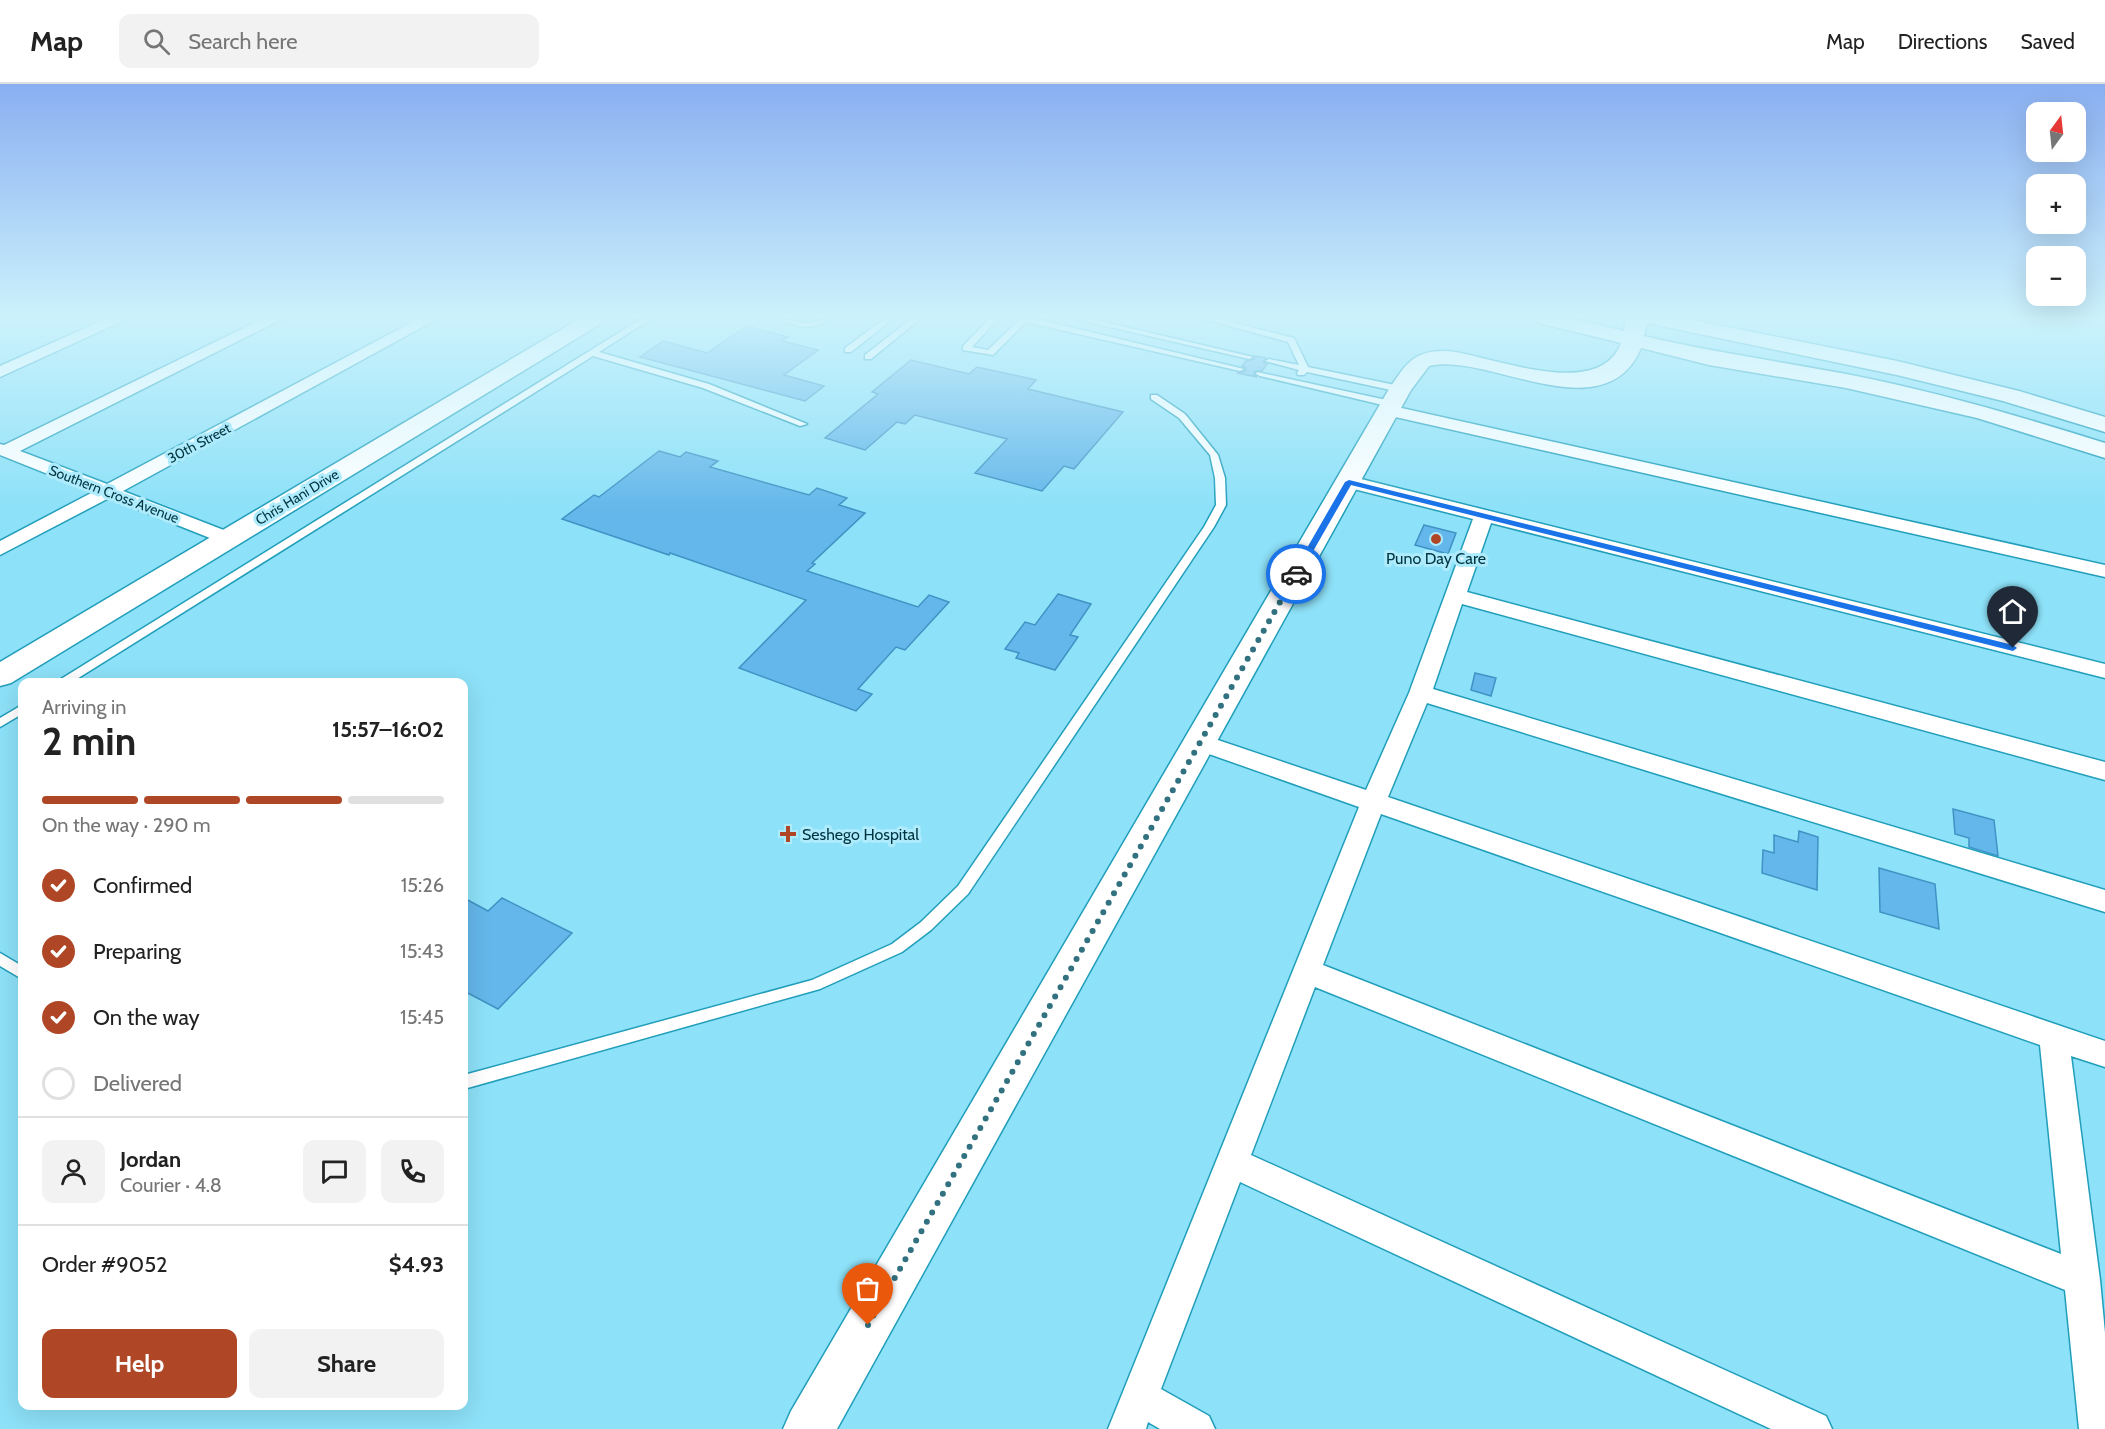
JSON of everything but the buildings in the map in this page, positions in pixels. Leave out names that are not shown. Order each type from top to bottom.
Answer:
[{"type":"street","points":[[3,450],[144,382]]},
{"type":"street","name":"30th Street","points":[[0,549],[313,382]]},
{"type":"street","name":"Chris Hani Drive","points":[[0,676],[490,382]]},
{"type":"street","points":[[809,1429],[1400,391],[1410,382]]},
{"type":"street","points":[[1849,382],[2019,423],[2105,451]]},
{"type":"street","points":[[1955,382],[2003,393],[2105,425]]},
{"type":"street","points":[[1400,391],[2105,572]]},
{"type":"street","name":"Southern Cross Avenue","points":[[3,450],[227,538]]},
{"type":"street","points":[[1349,482],[2105,671]]},
{"type":"street","points":[[1196,1429],[1133,1413],[1373,803],[1420,693],[1484,515]]},
{"type":"street","points":[[1456,597],[2105,771]]},
{"type":"street","points":[[1420,693],[2105,901]]},
{"type":"street","points":[[1200,742],[2105,1054]]},
{"type":"street","points":[[1307,971],[2083,1280]]},
{"type":"street","points":[[2054,1036],[2098,1429]]},
{"type":"street","points":[[1231,1162],[1813,1429]]},
{"type":"lane","points":[[70,678],[546,382]]},
{"type":"lane","points":[[691,382],[802,424]]},
{"type":"lane","points":[[1295,382],[1400,391]]},
{"type":"lane","points":[[1360,382],[1400,391]]},
{"type":"lane","points":[[468,1081],[815,985],[897,948],[926,926],[963,890],[1209,527],[1221,505],[1220,478],[1214,455],[1182,416],[1154,397]]},
{"type":"lane","points":[[0,723],[18,712]]},
{"type":"lane","points":[[0,959],[18,971]]},
{"type":"way so far","points":[[868,1325],[1296,574]]},
{"type":"place","name":"Puno Day Care","points":[[1436,539]]},
{"type":"place","name":"Seshego Hospital","points":[[788,834]]},
{"type":"route","points":[[1296,574],[1349,482],[2013,648]]}]
